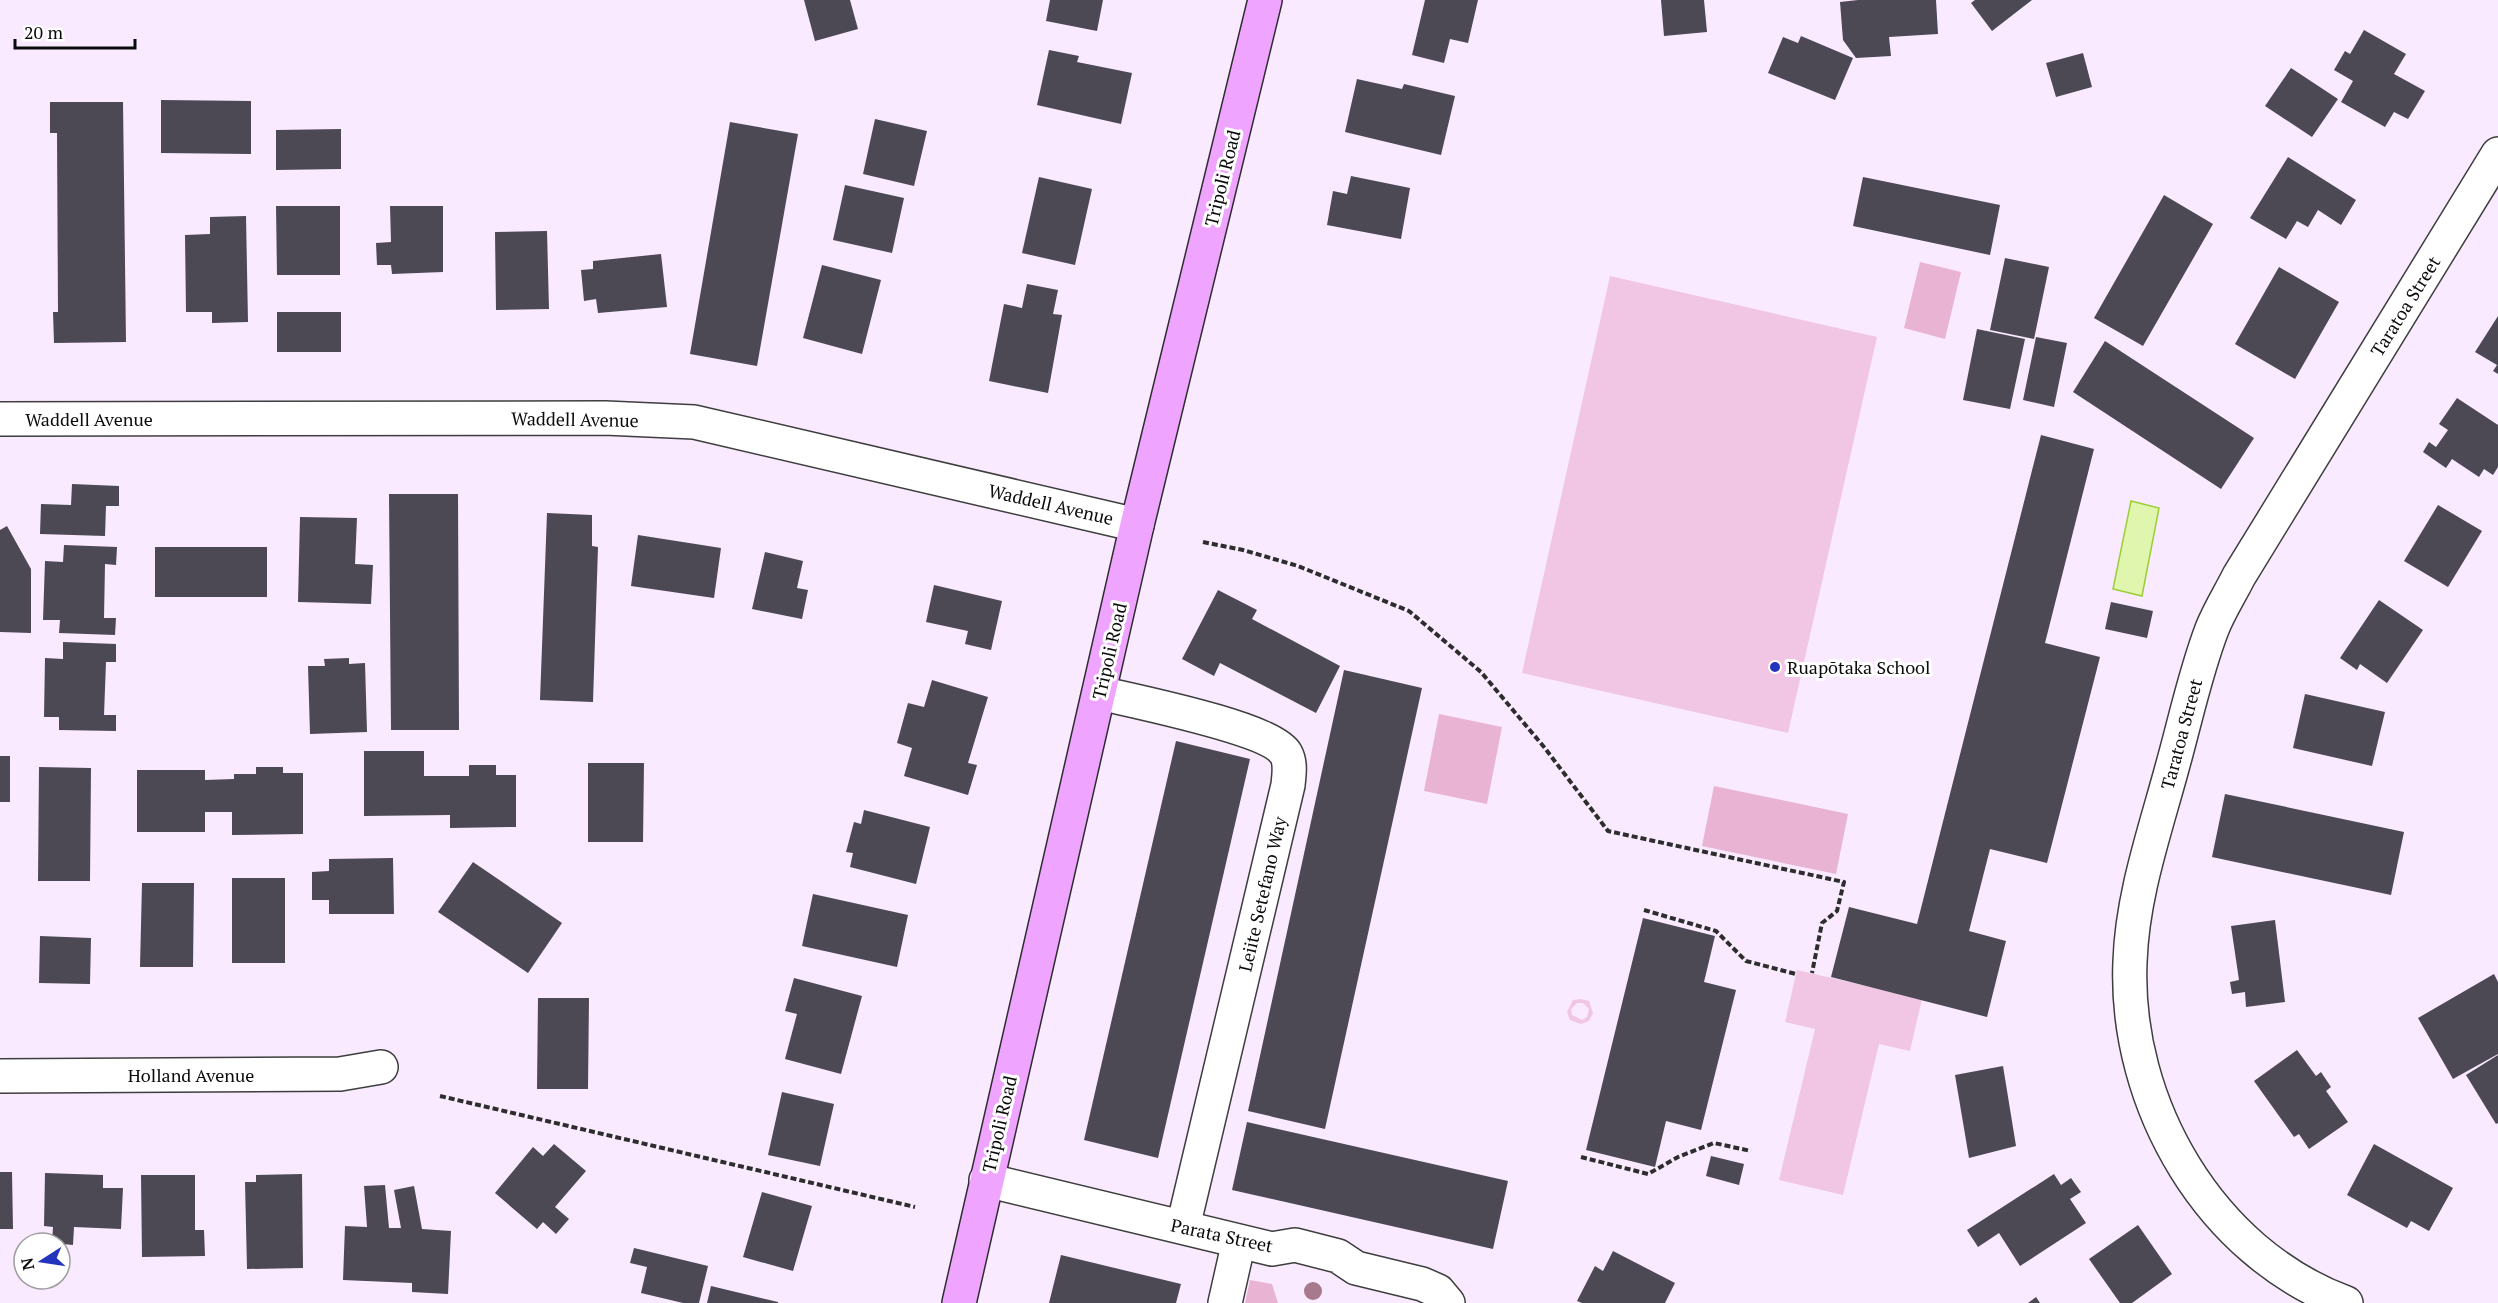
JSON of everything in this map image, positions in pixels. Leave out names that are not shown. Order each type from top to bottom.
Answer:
[{"type":"street","name":"Tripoli Road","points":[[959,1303],[1137,525],[1265,0]]},
{"type":"street","name":"Taratoa Street","points":[[2346,1303],[2285,1273],[2247,1242],[2214,1209],[2185,1170],[2166,1133],[2136,1050],[2131,1008],[2130,962],[2135,912],[2146,861],[2212,628],[2239,576],[2498,154]]},
{"type":"street","name":"Waddell Avenue","points":[[0,419],[604,418],[694,422],[1137,525]]},
{"type":"street","name":"Leiite Setefano Way","points":[[1100,693],[1206,718],[1278,744],[1286,754],[1289,767],[1288,785],[1183,1227]]},
{"type":"street","name":"Holland Avenue","points":[[0,1076],[340,1074],[381,1067]]},
{"type":"street","name":"Parata Street","points":[[986,1180],[1272,1250],[1295,1245],[1338,1256],[1356,1268],[1422,1284],[1438,1291],[1448,1303]]},
{"type":"street","points":[[1225,1303],[1239,1241]]},
{"type":"path","points":[[1203,542],[1243,550],[1298,566],[1409,611],[1481,672],[1544,747],[1608,831],[1844,882],[1837,911],[1822,923],[1812,973]]},
{"type":"path","points":[[1644,910],[1716,931],[1746,961],[1796,974]]},
{"type":"path","points":[[440,1096],[915,1207]]},
{"type":"path","points":[[1581,1157],[1648,1174],[1678,1157],[1714,1143],[1751,1151]]},
{"type":"shaded area","points":[[1920,262],[1961,272],[1945,339],[1904,328]]},
{"type":"shaded area","points":[[1610,276],[1877,337],[1788,733],[1522,673]]},
{"type":"shaded area","points":[[2131,501],[2159,508],[2142,596],[2113,589]]},
{"type":"shaded area","points":[[1439,714],[1502,727],[1487,804],[1424,791]]},
{"type":"shaded area","points":[[1714,786],[1848,814],[1836,874],[1702,846]]},
{"type":"shaded area","points":[[1797,970],[1922,999],[1910,1051],[1879,1044],[1843,1195],[1779,1180],[1815,1029],[1785,1022]]},
{"type":"shaded area","points":[[1573,1000],[1589,1001],[1593,1013],[1589,1021],[1581,1024],[1570,1020],[1567,1012]],"holes":[[[1577,1003],[1583,1003],[1589,1009],[1587,1017],[1582,1020],[1572,1015],[1571,1009]]]},
{"type":"shaded area","points":[[1250,1280],[1272,1284],[1278,1303],[1245,1303]]},
{"type":"building","points":[[804,0],[850,0],[858,29],[815,41]]},
{"type":"building","points":[[1050,0],[1103,0],[1097,31],[1046,21]]},
{"type":"building","points":[[1425,0],[1478,0],[1468,43],[1450,39],[1444,63],[1412,55]]},
{"type":"building","points":[[1661,0],[1704,0],[1707,32],[1664,36]]},
{"type":"building","points":[[1936,0],[1938,34],[1889,37],[1891,56],[1856,58],[1843,40],[1840,2]]},
{"type":"building","points":[[1975,0],[2032,0],[1992,31],[1971,3]]},
{"type":"building","points":[[2364,30],[2406,54],[2394,74],[2425,91],[2408,119],[2394,112],[2385,127],[2341,102],[2353,81],[2334,70],[2345,51],[2350,54]]},
{"type":"building","points":[[1801,36],[1853,58],[1835,100],[1768,73],[1783,37],[1798,43]]},
{"type":"building","points":[[1049,50],[1079,56],[1077,62],[1132,73],[1121,124],[1037,105]]},
{"type":"building","points":[[2083,53],[2092,87],[2056,97],[2046,63]]},
{"type":"building","points":[[2291,68],[2338,99],[2312,137],[2265,106]]},
{"type":"building","points":[[1357,79],[1402,89],[1404,84],[1455,96],[1441,155],[1345,132]]},
{"type":"building","points":[[161,100],[251,101],[251,154],[161,153]]},
{"type":"building","points":[[50,102],[123,102],[126,342],[54,343],[53,312],[58,312],[57,133],[50,133]]},
{"type":"building","points":[[875,119],[927,131],[914,186],[863,174]]},
{"type":"building","points":[[730,122],[798,134],[757,366],[690,354]]},
{"type":"building","points":[[341,129],[341,169],[276,170],[276,130]]},
{"type":"building","points":[[2288,157],[2356,200],[2341,225],[2318,210],[2308,227],[2297,221],[2286,239],[2250,218]]},
{"type":"building","points":[[1351,176],[1410,188],[1401,239],[1327,225],[1333,191],[1347,194]]},
{"type":"building","points":[[1039,177],[1092,189],[1075,265],[1022,253]]},
{"type":"building","points":[[1863,177],[2000,205],[1990,255],[1853,226]]},
{"type":"building","points":[[845,185],[904,198],[892,253],[833,240]]},
{"type":"building","points":[[2164,195],[2213,224],[2143,346],[2094,318]]},
{"type":"building","points":[[276,206],[340,206],[340,275],[277,275]]},
{"type":"building","points":[[390,206],[443,206],[443,272],[392,274],[391,265],[377,265],[376,243],[391,242]]},
{"type":"building","points":[[246,216],[248,322],[212,323],[212,312],[186,312],[185,235],[210,234],[210,217]]},
{"type":"building","points":[[547,231],[549,309],[496,310],[495,232]]},
{"type":"building","points":[[661,254],[667,307],[598,313],[596,299],[584,301],[581,270],[593,269],[593,261]]},
{"type":"building","points":[[2005,258],[2049,267],[2034,339],[1990,330]]},
{"type":"building","points":[[822,265],[881,280],[862,354],[803,338]]},
{"type":"building","points":[[2279,267],[2339,302],[2295,379],[2235,344]]},
{"type":"building","points":[[1027,284],[1058,290],[1053,314],[1062,315],[1048,393],[989,381],[1004,304],[1022,308]]},
{"type":"building","points":[[277,312],[341,312],[341,352],[277,352]]},
{"type":"building","points":[[2498,316],[2498,374],[2493,371],[2497,365],[2475,352]]},
{"type":"building","points":[[1977,329],[2025,339],[2010,409],[1963,400]]},
{"type":"building","points":[[2036,337],[2067,343],[2054,407],[2023,400]]},
{"type":"building","points":[[2105,341],[2254,438],[2221,489],[2073,392]]},
{"type":"building","points":[[2457,398],[2498,425],[2498,467],[2493,475],[2484,469],[2479,477],[2452,459],[2446,468],[2423,452],[2429,442],[2436,447],[2448,430],[2439,424]]},
{"type":"building","points":[[2041,435],[2094,449],[2045,643],[2100,657],[2047,863],[1990,849],[1969,931],[2006,941],[1987,1017],[1831,977],[1849,907],[1917,924]]},
{"type":"building","points":[[72,484],[119,486],[119,506],[106,506],[105,536],[40,534],[41,504],[71,505]]},
{"type":"building","points":[[389,494],[458,494],[459,730],[391,730]]},
{"type":"building","points":[[2438,505],[2482,531],[2448,587],[2404,561]]},
{"type":"building","points":[[547,513],[592,515],[592,546],[598,547],[593,702],[540,700]]},
{"type":"building","points":[[300,517],[357,518],[355,564],[373,565],[371,604],[298,602]]},
{"type":"building","points":[[7,526],[31,569],[31,633],[0,632],[0,530]]},
{"type":"building","points":[[638,535],[721,548],[714,598],[631,586]]},
{"type":"building","points":[[64,545],[117,547],[116,565],[105,564],[104,618],[116,618],[115,635],[59,633],[60,620],[43,620],[45,561],[63,562]]},
{"type":"building","points":[[155,547],[267,547],[267,597],[155,597]]},
{"type":"building","points":[[765,552],[803,561],[797,588],[808,590],[802,619],[752,609]]},
{"type":"building","points":[[934,585],[1002,601],[991,650],[965,644],[968,631],[926,622]]},
{"type":"building","points":[[1218,590],[1257,610],[1252,619],[1340,666],[1316,713],[1220,663],[1214,676],[1182,659]]},
{"type":"building","points":[[2379,600],[2423,630],[2387,683],[2360,664],[2357,670],[2340,658]]},
{"type":"building","points":[[2111,602],[2153,611],[2147,638],[2105,629]]},
{"type":"building","points":[[63,642],[116,644],[116,662],[106,662],[104,715],[116,715],[116,731],[59,730],[59,717],[44,717],[45,658],[63,659]]},
{"type":"building","points":[[349,658],[349,664],[365,663],[367,732],[310,734],[308,666],[325,666],[324,659]]},
{"type":"building","points":[[1344,670],[1422,688],[1325,1129],[1248,1111]]},
{"type":"building","points":[[932,680],[988,697],[968,763],[977,765],[968,795],[904,776],[912,748],[897,743],[908,703],[924,707]]},
{"type":"building","points":[[2305,694],[2385,712],[2372,766],[2293,748]]},
{"type":"building","points":[[1176,741],[1250,759],[1158,1158],[1084,1140]]},
{"type":"building","points":[[364,751],[424,751],[424,776],[469,776],[469,765],[496,765],[496,775],[516,775],[516,827],[450,828],[450,815],[364,816]]},
{"type":"building","points":[[0,756],[10,756],[10,802],[0,802]]},
{"type":"building","points":[[588,763],[644,763],[643,842],[588,842]]},
{"type":"building","points":[[39,767],[91,768],[90,881],[38,881]]},
{"type":"building","points":[[256,767],[283,767],[283,773],[303,773],[303,834],[232,835],[232,812],[205,812],[205,832],[137,832],[137,770],[205,770],[205,780],[234,779],[234,774],[256,774]]},
{"type":"building","points":[[2225,794],[2404,832],[2391,895],[2212,857]]},
{"type":"building","points":[[864,810],[930,827],[916,884],[850,867],[853,853],[846,852],[854,822],[861,824]]},
{"type":"building","points":[[393,858],[394,914],[329,914],[329,900],[312,900],[312,872],[329,871],[329,859]]},
{"type":"building","points":[[473,862],[562,923],[528,973],[438,912]]},
{"type":"building","points":[[232,878],[285,878],[285,963],[232,963]]},
{"type":"building","points":[[142,883],[194,883],[193,967],[140,967]]},
{"type":"building","points":[[813,894],[908,915],[897,967],[802,946]]},
{"type":"building","points":[[1643,918],[1715,936],[1704,982],[1736,990],[1701,1130],[1666,1121],[1655,1167],[1586,1150]]},
{"type":"building","points":[[2275,920],[2285,1002],[2246,1007],[2245,992],[2232,994],[2230,982],[2239,980],[2231,926]]},
{"type":"building","points":[[40,936],[91,938],[90,984],[39,983]]},
{"type":"building","points":[[2494,974],[2498,982],[2498,1054],[2453,1079],[2418,1018]]},
{"type":"building","points":[[794,978],[862,996],[841,1074],[785,1059],[797,1014],[785,1011]]},
{"type":"building","points":[[538,998],[589,998],[588,1089],[537,1089]]},
{"type":"building","points":[[2297,1050],[2316,1076],[2321,1072],[2331,1087],[2326,1091],[2348,1122],[2309,1149],[2299,1134],[2294,1137],[2254,1081]]},
{"type":"building","points":[[2498,1055],[2498,1123],[2496,1124],[2466,1075]]},
{"type":"building","points":[[2003,1066],[2016,1146],[1969,1158],[1955,1075]]},
{"type":"building","points":[[782,1092],[834,1104],[820,1166],[768,1155]]},
{"type":"building","points":[[1247,1122],[1508,1181],[1493,1249],[1232,1190]]},
{"type":"building","points":[[554,1144],[586,1171],[555,1207],[569,1219],[556,1234],[543,1222],[537,1229],[495,1193],[533,1147],[543,1156]]},
{"type":"building","points":[[2374,1144],[2453,1188],[2429,1231],[2411,1221],[2407,1228],[2347,1195]]},
{"type":"building","points":[[1711,1156],[1744,1164],[1739,1185],[1706,1176]]},
{"type":"building","points":[[0,1172],[12,1172],[13,1229],[0,1229]]},
{"type":"building","points":[[45,1173],[103,1175],[103,1188],[123,1188],[121,1229],[74,1227],[73,1245],[72,1231],[53,1231],[53,1227],[44,1226]]},
{"type":"building","points":[[302,1174],[303,1268],[247,1269],[245,1182],[256,1182],[256,1175]]},
{"type":"building","points":[[2054,1174],[2061,1185],[2071,1178],[2081,1192],[2070,1199],[2086,1223],[2020,1266],[1999,1233],[1978,1247],[1967,1230]]},
{"type":"building","points":[[141,1175],[195,1175],[195,1230],[204,1230],[205,1256],[142,1257]]},
{"type":"building","points":[[385,1185],[389,1228],[401,1228],[394,1190],[414,1186],[422,1229],[451,1231],[448,1294],[412,1292],[412,1283],[343,1280],[345,1226],[367,1227],[364,1186]]},
{"type":"building","points":[[762,1192],[812,1206],[793,1271],[743,1257]]},
{"type":"building","points":[[2138,1225],[2172,1274],[2132,1303],[2120,1303],[2089,1259]]},
{"type":"building","points":[[634,1248],[708,1266],[699,1303],[683,1303],[641,1293],[647,1267],[630,1263]]},
{"type":"building","points":[[1613,1251],[1675,1283],[1665,1303],[1582,1303],[1577,1301],[1595,1266],[1603,1271]]},
{"type":"building","points":[[1061,1255],[1181,1284],[1176,1303],[1049,1303]]},
{"type":"building","points":[[711,1286],[778,1302],[778,1303],[707,1303]]},
{"type":"building","points":[[2036,1297],[2040,1303],[2028,1303]]},
{"type":"place","name":"Ruapōtaka School","points":[[1775,667]]}]
